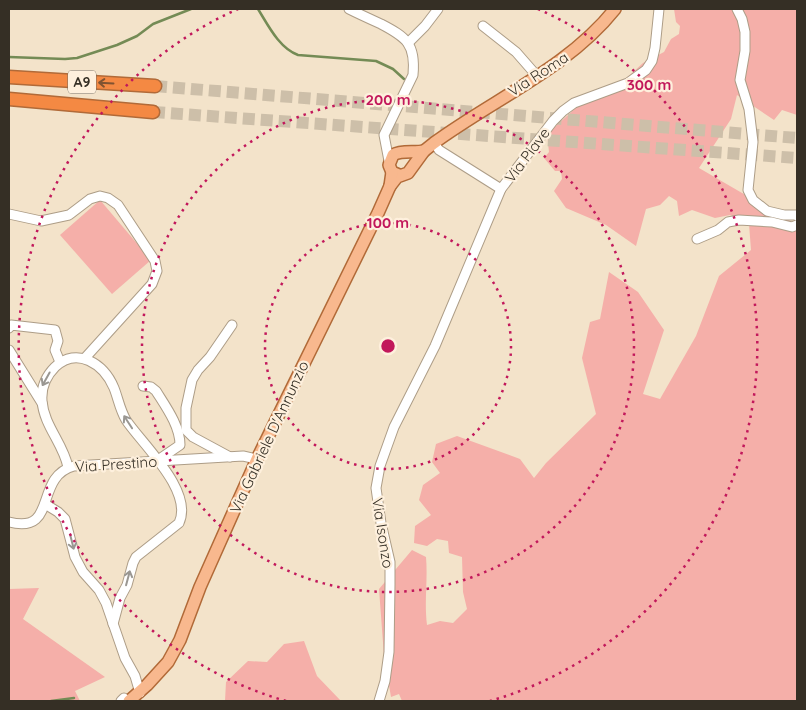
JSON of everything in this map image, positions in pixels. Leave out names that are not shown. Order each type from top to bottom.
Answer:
[{"type":"highway","name":"A9","points":[[9,77],[155,86]]},
{"type":"highway","name":"A9","points":[[9,99],[153,112]]},
{"type":"main road","name":"Via Roma","points":[[434,143],[580,46],[603,24],[615,9]]},
{"type":"main road","points":[[424,151],[402,152],[393,155],[394,169],[408,173],[424,151],[434,143]]},
{"type":"main road","points":[[402,152],[410,157],[412,165]]},
{"type":"main road","name":"Via Gabriele D'Annunzio","points":[[123,700],[142,690],[168,662],[180,640],[200,587],[257,459],[390,186],[397,177],[394,169]]},
{"type":"street","points":[[349,9],[401,34],[408,43],[412,53],[413,74],[384,135],[394,169]]},
{"type":"street","points":[[408,43],[438,9]]},
{"type":"street","name":"Via Piave","points":[[435,346],[501,189],[553,121],[563,111],[574,103],[628,83],[646,70],[652,61],[655,48],[659,9]]},
{"type":"street","points":[[737,9],[745,32],[740,80],[749,109],[753,142],[748,190],[753,200],[767,211],[797,216]]},
{"type":"street","points":[[483,26],[516,52],[537,76]]},
{"type":"street","points":[[434,143],[439,150],[501,189]]},
{"type":"street","points":[[387,145],[402,152]]},
{"type":"street","points":[[9,214],[41,221],[69,215],[90,199],[100,196],[108,198],[118,205],[155,260],[157,271],[152,284],[85,358]]},
{"type":"street","points":[[698,240],[718,230],[728,222],[739,220],[772,222],[792,227],[797,225]]},
{"type":"street","points":[[9,328],[11,325],[55,330],[58,341],[55,350],[60,362]]},
{"type":"street","points":[[230,457],[193,437],[186,430],[186,416],[192,380],[198,370],[215,351],[232,325]]},
{"type":"street","name":"Via Isonzo","points":[[379,701],[385,681],[389,652],[390,562],[378,510],[376,488],[380,466],[394,426],[435,346]]},
{"type":"street","points":[[9,350],[42,403]]},
{"type":"street","points":[[68,467],[66,456],[59,441],[51,431],[45,418],[41,389],[46,378],[60,362],[76,357],[85,358],[96,364],[106,373],[113,386],[124,417],[158,460],[182,502],[182,516],[174,528],[156,539],[132,563],[127,585],[120,598],[113,624]]},
{"type":"street","points":[[143,386],[151,387],[156,391],[180,437],[180,445],[158,460]]},
{"type":"street","name":"Via Prestino","points":[[9,522],[26,525],[38,518],[45,504],[53,479],[68,467],[243,456],[257,459]]},
{"type":"street","points":[[45,504],[64,518],[76,557],[83,572],[99,590],[106,603],[125,658],[142,690]]},
{"type":"shaded area","points":[[674,9],[797,9],[797,115],[782,110],[774,120],[737,95],[731,119],[699,168],[797,225],[797,701],[402,701],[399,694],[391,697],[384,656],[379,589],[412,550],[426,557],[427,625],[440,621],[453,623],[467,609],[463,592],[462,557],[449,553],[448,541],[437,539],[427,546],[414,543],[415,526],[431,515],[419,500],[423,485],[440,473],[432,462],[436,444],[457,436],[520,459],[534,478],[546,463],[596,414],[582,358],[590,322],[600,319],[609,272],[638,292],[664,330],[643,394],[660,399],[696,336],[719,276],[751,250],[749,224],[730,215],[715,218],[692,210],[679,216],[677,201],[669,196],[660,205],[646,209],[636,246],[606,225],[566,208],[554,191],[562,179],[561,171],[555,171],[544,158],[549,152],[547,134],[578,106],[620,84],[643,63],[664,52],[671,39],[679,34],[680,26],[676,22]]},
{"type":"shaded area","points":[[100,200],[151,260],[112,294],[60,235]]},
{"type":"shaded area","points":[[39,588],[23,619],[105,677],[75,691],[80,701],[9,701],[9,589]]},
{"type":"shaded area","points":[[304,641],[317,676],[341,701],[225,701],[226,682],[248,661],[267,662],[284,644]]},
{"type":"waterway","points":[[9,57],[77,58],[117,45],[137,36],[153,24],[191,9]]},
{"type":"waterway","points":[[258,9],[270,29],[291,52],[298,55],[376,61],[393,69],[404,79]]},
{"type":"waterway","points":[[51,701],[74,698]]},
{"type":"tunnel","points":[[155,86],[797,138]]},
{"type":"tunnel","points":[[153,112],[797,158]]}]
